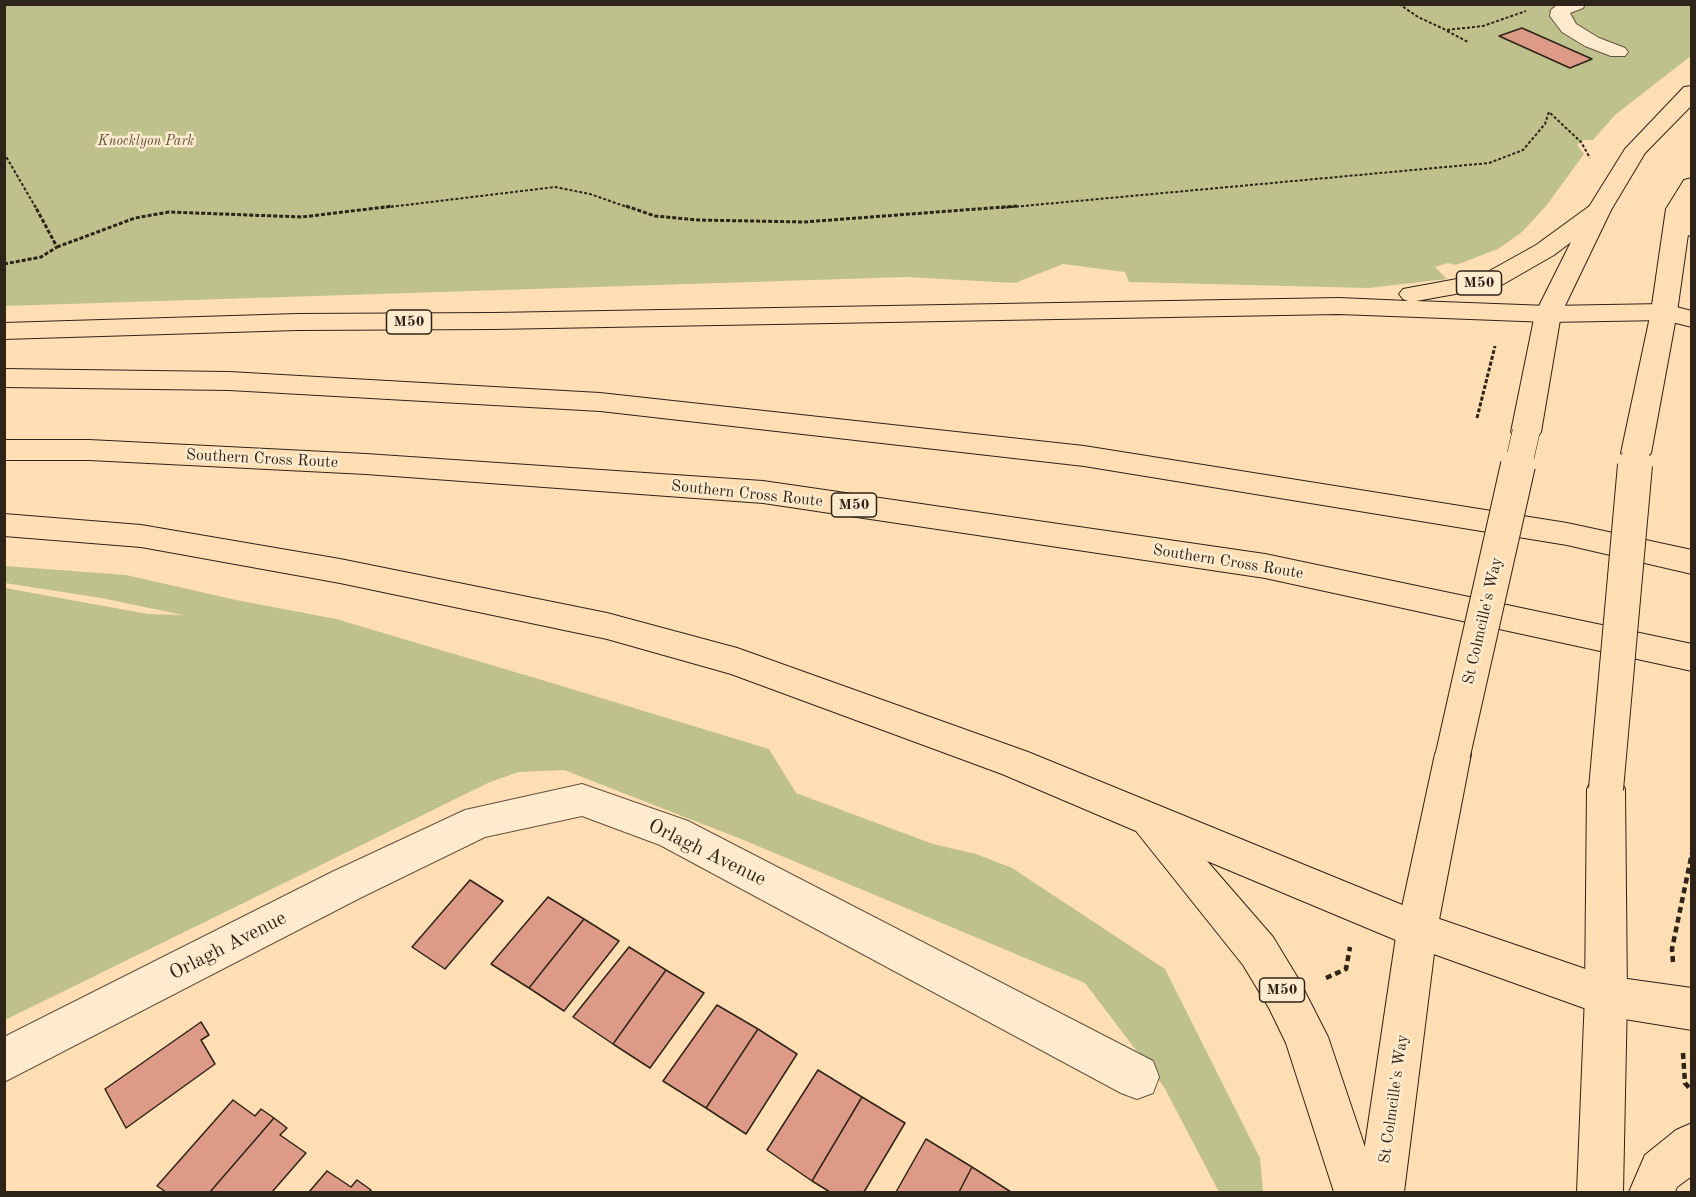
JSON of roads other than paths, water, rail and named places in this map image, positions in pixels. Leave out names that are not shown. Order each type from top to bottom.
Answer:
[{"type":"main road","name":"St Colmcille's Way","points":[[1381,1192],[1417,930],[1526,432],[1548,314],[1599,210],[1636,149],[1692,92]]},
{"type":"main road","points":[[1600,1192],[1606,996],[1606,789],[1636,453],[1664,312],[1678,209],[1692,185]]},
{"type":"main road","points":[[1678,209],[1692,229]]},
{"type":"main road","name":"M50","points":[[1339,306],[1491,281],[1545,250],[1599,210]]},
{"type":"main road","name":"M50","points":[[4,331],[297,322],[493,321],[1339,306],[1548,314],[1664,312],[1692,319]]},
{"type":"main road","points":[[4,378],[229,381],[600,402],[1084,456],[1567,534],[1692,562]]},
{"type":"main road","name":"Southern Cross Route","points":[[4,450],[89,450],[366,464],[763,492],[1265,566],[1692,658]]},
{"type":"main road","name":"M50","points":[[4,525],[153,538],[340,570],[607,626],[737,662],[1015,763],[1417,930],[1606,996],[1687,1028]]},
{"type":"main road","name":"M50","points":[[1149,820],[1258,951],[1284,994],[1305,1037],[1357,1192]]},
{"type":"main road","points":[[1652,1192],[1661,1171],[1692,1146]]},
{"type":"street","points":[[1576,4],[1561,10],[1560,16],[1569,28],[1592,42],[1617,52]]},
{"type":"street","name":"Orlagh Avenue","points":[[4,1060],[345,885],[479,822],[582,800],[674,833],[1137,1077]]},
{"type":"park label","name":"Knocklyon Park","points":[[146,141]]}]
